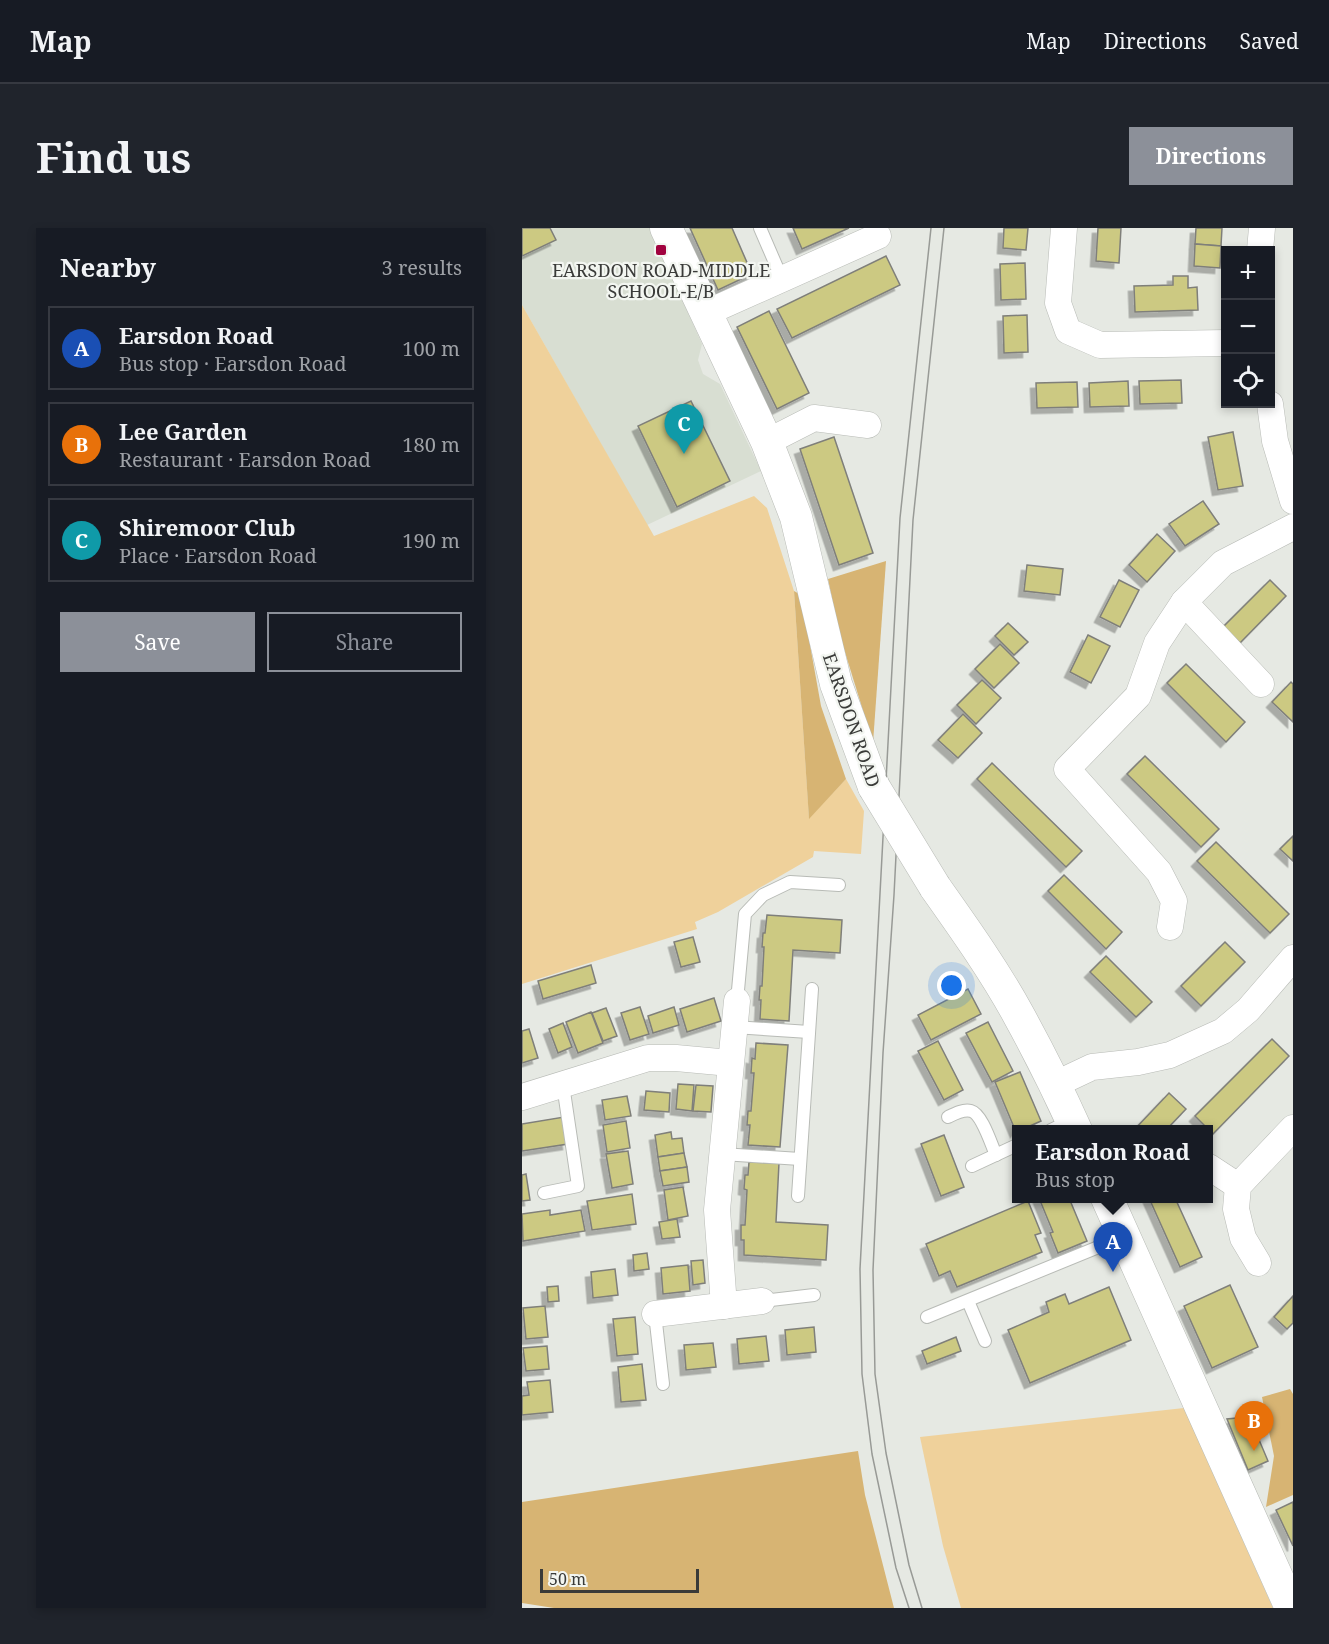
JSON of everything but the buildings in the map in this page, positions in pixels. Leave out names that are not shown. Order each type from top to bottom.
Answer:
[{"type":"street","name":"EARSDON ROAD","points":[[666,228],[766,442],[796,517],[836,684],[874,787],[1017,1012],[1056,1084],[1066,1125]]},
{"type":"street","points":[[1064,228],[1058,303],[1068,331],[1100,345],[1221,343]]},
{"type":"street","points":[[1260,246],[1262,228]]},
{"type":"street","points":[[706,314],[878,236]]},
{"type":"street","points":[[1272,408],[1284,438],[1293,501]]},
{"type":"street","points":[[766,442],[814,418],[868,425]]},
{"type":"street","points":[[1170,927],[1174,901],[1159,872],[1067,770],[1138,696],[1157,643],[1184,602],[1223,563],[1293,527]]},
{"type":"street","points":[[1184,602],[1261,684]]},
{"type":"street","points":[[1056,1084],[1092,1066],[1138,1062],[1170,1055],[1222,1030],[1248,1010],[1293,958]]},
{"type":"street","points":[[724,1306],[717,1210],[736,1001]]},
{"type":"street","points":[[522,1097],[648,1058],[730,1062]]},
{"type":"street","points":[[1258,1263],[1243,1238],[1236,1209],[1238,1186],[1293,1128]]},
{"type":"street","points":[[1213,1170],[1238,1186]]},
{"type":"street","points":[[1109,1203],[1291,1608]]},
{"type":"street","points":[[655,1314],[762,1301]]},
{"type":"lane","points":[[760,228],[782,279]]},
{"type":"lane","points":[[736,1001],[745,914],[763,895],[790,882],[839,885]]},
{"type":"lane","points":[[798,1197],[813,989]]},
{"type":"lane","points":[[734,1027],[809,1032]]},
{"type":"lane","points":[[544,1192],[578,1186],[563,1085]]},
{"type":"lane","points":[[948,1117],[963,1111],[971,1111],[979,1116],[996,1155]]},
{"type":"lane","points":[[972,1166],[1012,1147]]},
{"type":"lane","points":[[722,1154],[800,1160]]},
{"type":"lane","points":[[927,1317],[1124,1237]]},
{"type":"lane","points":[[762,1301],[814,1295]]},
{"type":"lane","points":[[968,1301],[985,1341]]},
{"type":"lane","points":[[655,1314],[663,1384]]},
{"type":"shaded area","points":[[522,228],[650,228],[702,344],[698,360],[703,374],[720,384],[761,471],[647,525],[522,305]]},
{"type":"shaded area","points":[[522,305],[654,536],[754,496],[767,508],[794,591],[809,818],[846,779],[864,811],[861,854],[814,851],[813,857],[718,912],[695,922],[697,929],[522,984]]},
{"type":"shaded area","points":[[886,561],[873,743],[840,636],[828,579]]},
{"type":"shaded area","points":[[794,591],[801,595],[821,706],[846,779],[809,819]]},
{"type":"shaded area","points":[[1290,1389],[1293,1394],[1293,1495],[1266,1507],[1274,1456],[1262,1397]]},
{"type":"shaded area","points":[[1184,1408],[1273,1608],[961,1608],[943,1546],[920,1437]]},
{"type":"shaded area","points":[[858,1451],[865,1495],[894,1608],[554,1608],[522,1603],[522,1502]]},
{"type":"tram line","points":[[909,1608],[896,1568],[872,1454],[862,1374],[860,1269],[900,518],[931,228]]},
{"type":"tram line","points":[[922,1608],[909,1565],[886,1453],[875,1374],[873,1270],[913,520],[944,228]]},
{"type":"place","name":"EARSDON ROAD-MIDDLE SCHOOL-E/B","points":[[661,250]]},
{"type":"place","name":"Shiremoor Club","points":[[684,454]]},
{"type":"place","name":"Earsdon Road","points":[[1113,1272]]},
{"type":"place","name":"Lee Garden","points":[[1254,1451]]}]
